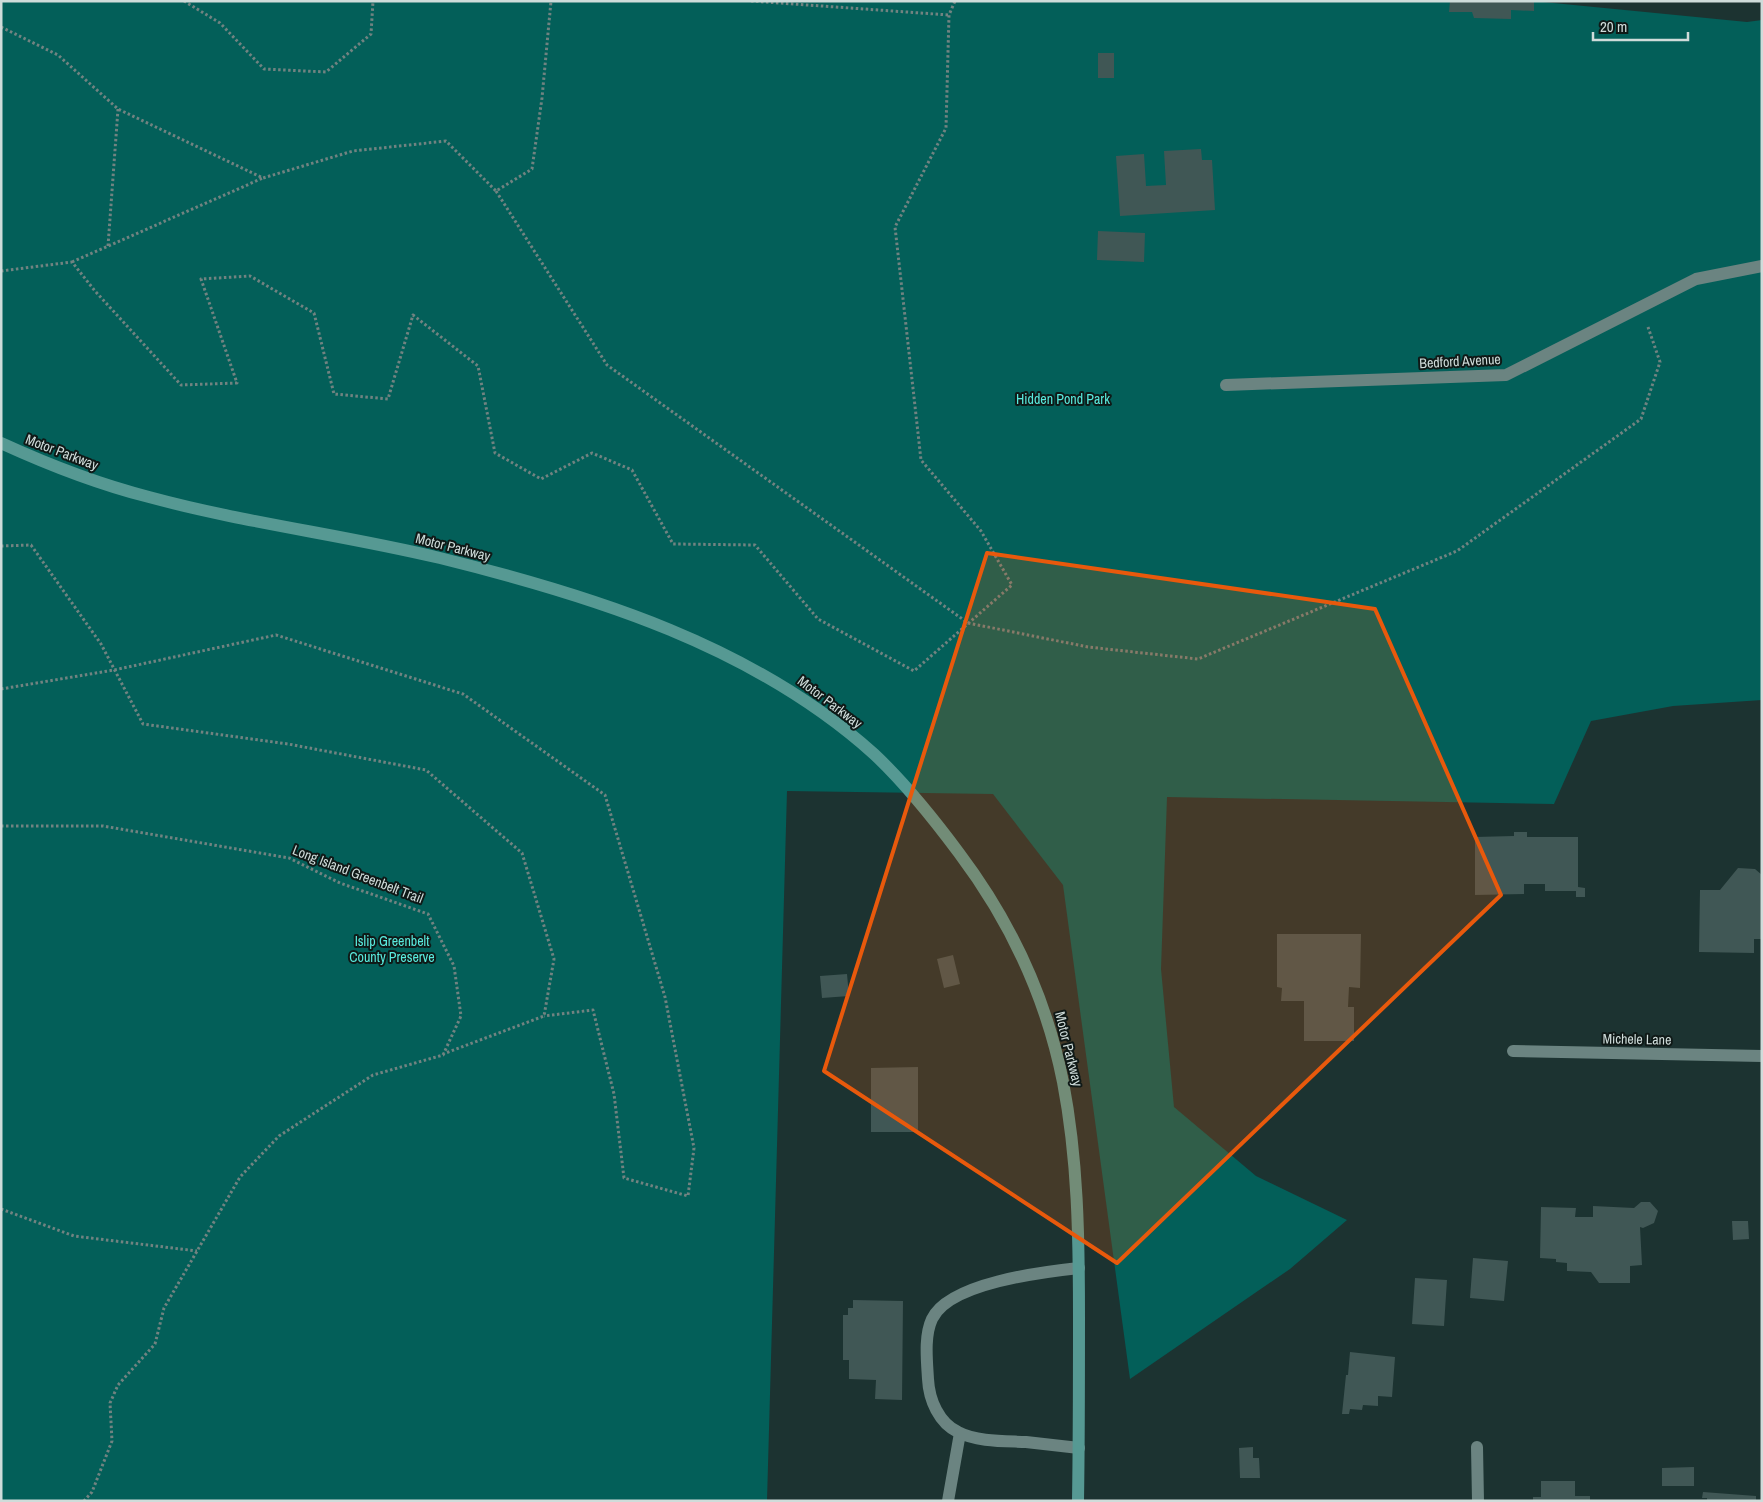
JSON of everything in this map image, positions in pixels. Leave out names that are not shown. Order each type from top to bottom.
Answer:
[{"type":"main road","name":"Motor Parkway","points":[[1,444],[86,478],[146,497],[199,510],[364,541],[440,558],[589,599],[701,644],[793,692],[874,754],[911,792],[972,871],[997,908],[1018,946],[1042,1005],[1051,1033],[1063,1080],[1075,1172],[1079,1268],[1078,1501]]},
{"type":"street","name":"Bedford Avenue","points":[[1226,385],[1506,375],[1696,279],[1762,266]]},
{"type":"street","name":"Michele Lane","points":[[1512,1051],[1762,1056]]},
{"type":"street","points":[[1079,1268],[1030,1274],[980,1287],[958,1295],[942,1305],[932,1319],[927,1342],[928,1384],[935,1408],[945,1424],[960,1433],[988,1440],[1079,1448]]},
{"type":"street","points":[[948,1501],[960,1433]]},
{"type":"street","points":[[1477,1447],[1478,1501]]},
{"type":"path","points":[[184,1],[220,22],[264,69],[326,72],[371,34],[373,1]]},
{"type":"path","points":[[496,191],[532,169],[542,98],[551,1]]},
{"type":"path","points":[[751,1],[950,15]]},
{"type":"path","points":[[72,262],[95,291],[181,385],[237,383],[202,279],[250,276],[314,313],[334,394],[388,399],[413,315],[478,366],[494,453],[541,479],[592,453],[632,470],[673,544],[755,545],[818,619],[914,671],[1012,585],[981,531],[921,460],[895,227],[946,128],[950,15],[955,1]]},
{"type":"path","points":[[1,27],[58,55],[118,108],[263,178]]},
{"type":"path","points":[[108,246],[118,108]]},
{"type":"path","points":[[1,271],[72,262],[263,178],[353,151],[446,140],[496,191],[607,365],[968,624],[1088,647],[1198,659],[1457,551],[1641,419],[1660,362],[1640,307]]},
{"type":"path","points":[[1,546],[32,545],[101,644],[143,724],[288,744],[426,770],[522,853],[554,959],[544,1016]]},
{"type":"path","points":[[1,690],[114,670],[276,635],[463,694],[605,795],[665,997],[694,1148],[688,1196],[624,1178],[614,1094],[594,1010],[544,1016],[442,1055],[373,1075],[279,1136],[240,1177],[164,1308],[155,1344],[118,1385],[110,1403],[112,1440],[92,1492],[84,1501]]},
{"type":"path","name":"Long Island Greenbelt Trail","points":[[1,826],[103,826],[289,858],[340,882],[428,914],[454,966],[460,1016],[442,1055]]},
{"type":"path","points":[[1,1210],[74,1236],[197,1250]]},
{"type":"highlighted area","points":[[987,553],[1375,609],[1501,895],[1117,1263],[824,1071]]},
{"type":"green space","points":[[1,1],[1533,1],[1747,22],[1762,20],[1762,700],[1673,706],[1591,721],[1554,804],[1167,797],[1161,969],[1174,1107],[1256,1176],[1347,1220],[1290,1269],[1130,1379],[1063,885],[993,794],[787,791],[767,1501],[1,1501]]},
{"type":"building","points":[[1450,1],[1534,1],[1534,11],[1511,10],[1511,19],[1474,18],[1472,12],[1449,12]]},
{"type":"building","points":[[1098,53],[1114,53],[1114,78],[1098,78]]},
{"type":"building","points":[[1201,149],[1202,160],[1212,160],[1215,210],[1120,216],[1116,156],[1144,154],[1146,186],[1166,185],[1164,151]]},
{"type":"building","points":[[1098,231],[1145,233],[1144,262],[1097,260]]},
{"type":"building","points":[[1514,832],[1527,832],[1527,837],[1578,837],[1578,887],[1585,888],[1585,897],[1576,897],[1576,891],[1545,891],[1545,884],[1524,884],[1524,894],[1475,895],[1475,837],[1514,836]]},
{"type":"building","points":[[1738,868],[1755,869],[1762,875],[1762,939],[1754,939],[1754,953],[1699,952],[1700,890],[1720,890]]},
{"type":"building","points":[[1277,934],[1361,934],[1360,988],[1349,987],[1348,1007],[1354,1007],[1354,1041],[1304,1041],[1304,1001],[1281,1001],[1282,988],[1277,987]]},
{"type":"building","points":[[953,955],[960,984],[944,988],[937,959]]},
{"type":"building","points":[[847,974],[849,996],[822,998],[820,976]]},
{"type":"building","points":[[918,1067],[918,1132],[871,1132],[871,1068]]},
{"type":"building","points":[[1641,1202],[1650,1202],[1658,1211],[1654,1223],[1643,1228],[1640,1227],[1642,1265],[1630,1266],[1630,1283],[1599,1283],[1591,1272],[1567,1271],[1567,1263],[1556,1262],[1556,1259],[1540,1258],[1541,1207],[1576,1208],[1575,1217],[1593,1217],[1593,1206],[1634,1208]]},
{"type":"building","points":[[1732,1221],[1748,1221],[1749,1239],[1733,1240]]},
{"type":"building","points":[[1473,1258],[1508,1261],[1504,1301],[1470,1298]]},
{"type":"building","points":[[1415,1278],[1447,1280],[1444,1326],[1412,1324]]},
{"type":"building","points":[[853,1300],[903,1301],[902,1400],[875,1399],[876,1380],[849,1379],[849,1360],[843,1360],[843,1315],[848,1315],[848,1308],[853,1308]]},
{"type":"building","points":[[1350,1352],[1395,1357],[1392,1397],[1378,1396],[1378,1406],[1363,1405],[1362,1410],[1350,1409],[1349,1414],[1342,1414],[1346,1375],[1348,1375]]},
{"type":"building","points":[[1253,1447],[1253,1458],[1259,1458],[1260,1478],[1240,1478],[1239,1448]]},
{"type":"building","points":[[1694,1467],[1694,1486],[1662,1486],[1662,1468]]},
{"type":"building","points":[[1541,1481],[1575,1481],[1575,1496],[1590,1496],[1590,1501],[1533,1501],[1533,1497],[1541,1497]]},
{"type":"building","points":[[1703,1492],[1756,1496],[1756,1501],[1707,1501],[1707,1498],[1702,1498]]},
{"type":"park label","name":"Hidden Pond Park","points":[[1063,399]]},
{"type":"park label","name":"Islip Greenbelt County Preserve","points":[[392,950]]}]
